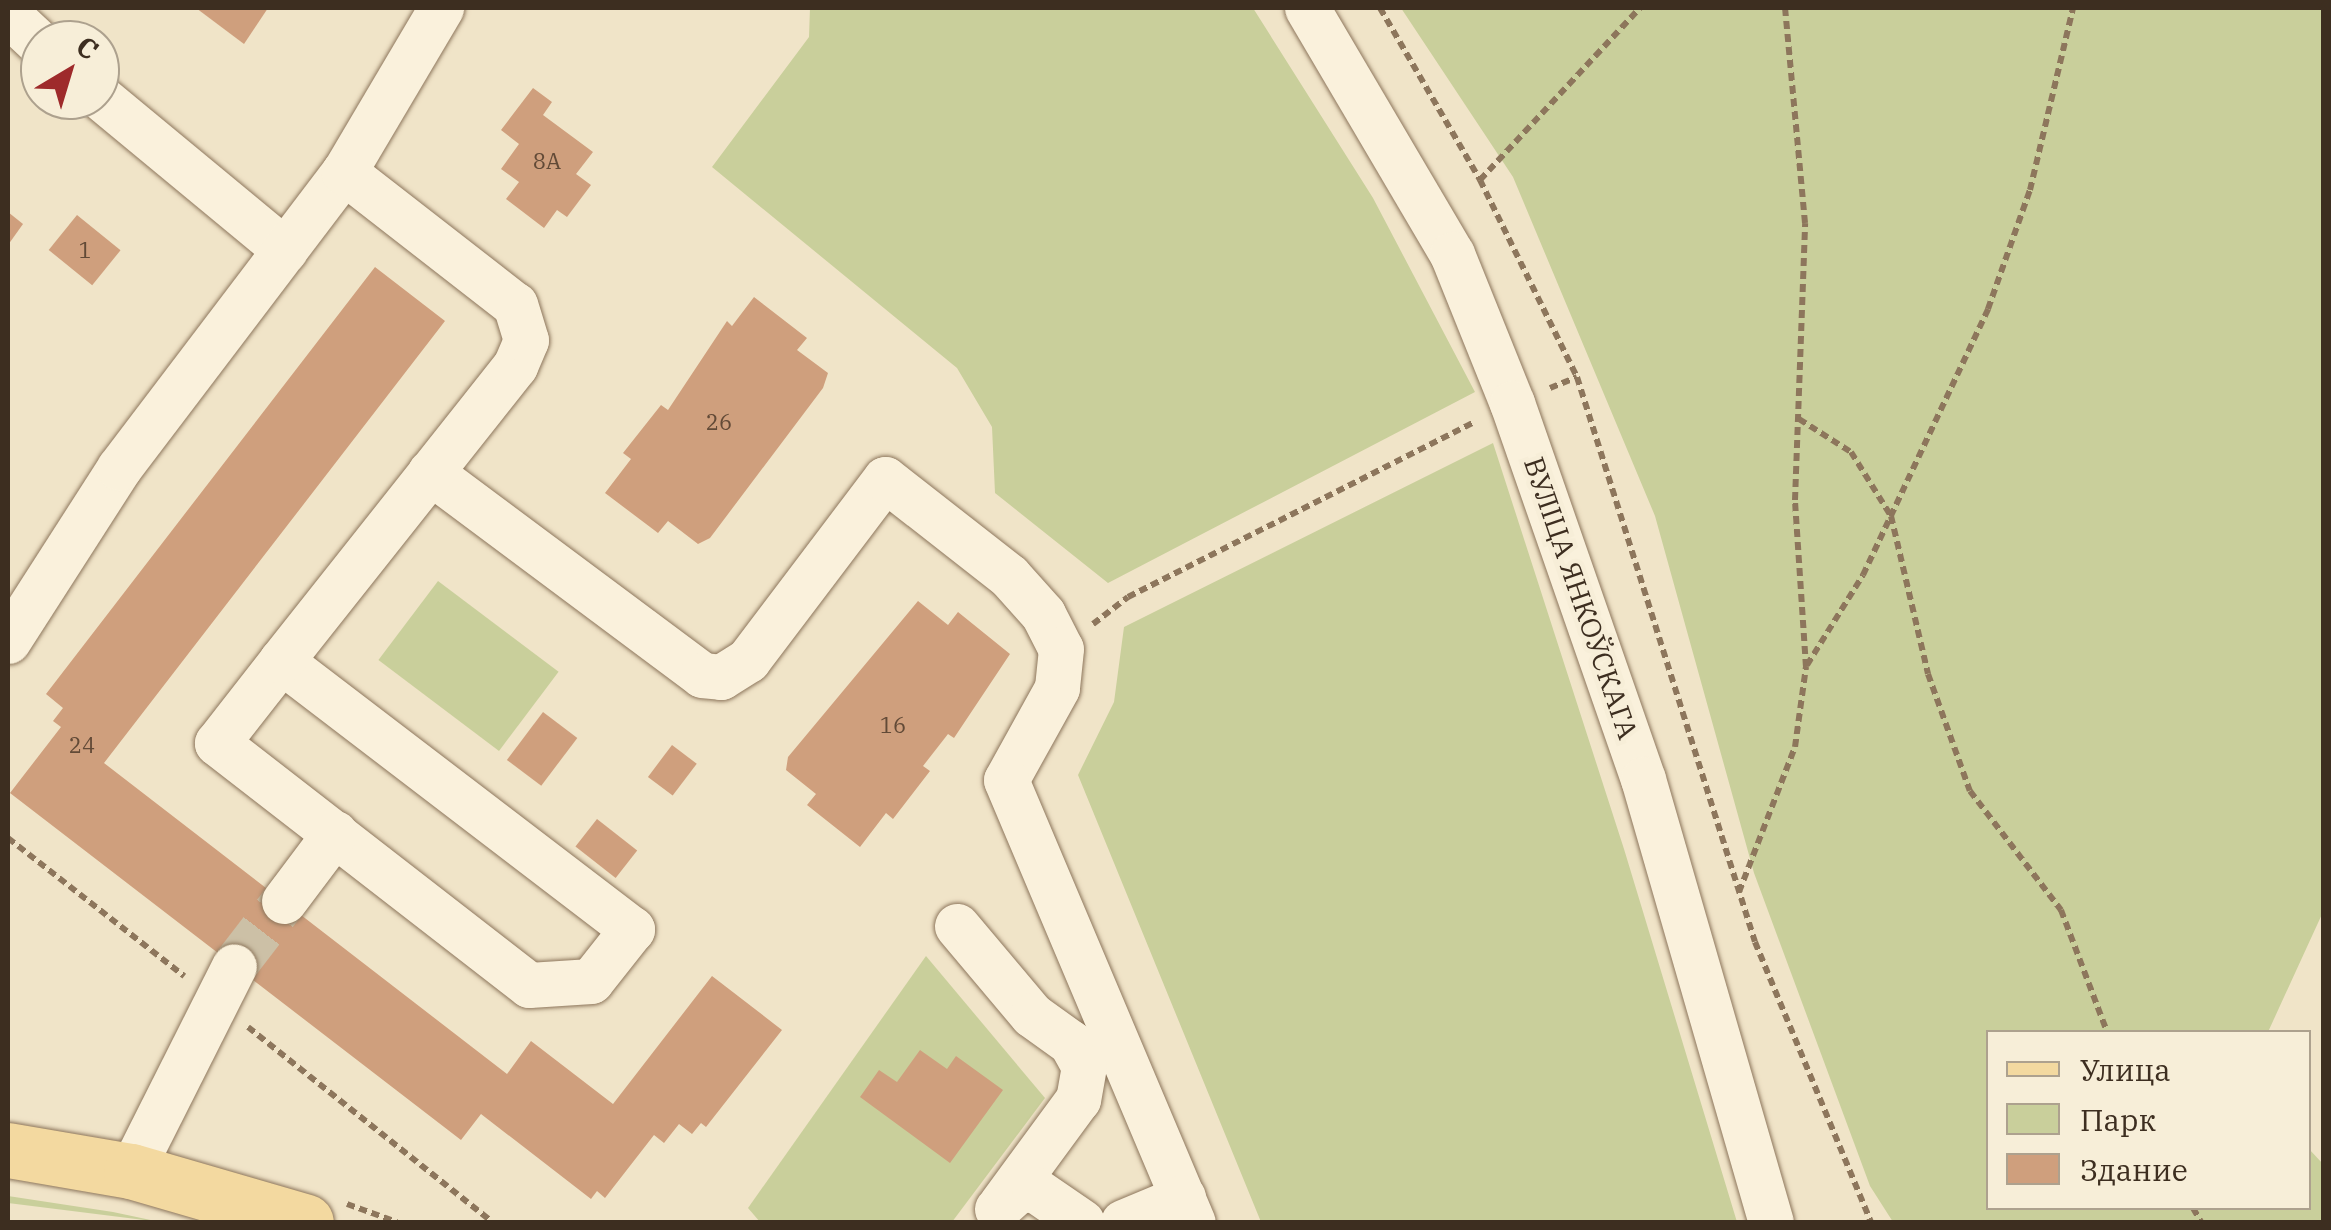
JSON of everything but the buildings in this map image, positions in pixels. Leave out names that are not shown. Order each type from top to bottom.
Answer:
[{"type":"main road","points":[[8,1150],[132,1170],[306,1222]]},
{"type":"street","points":[[8,641],[119,468],[344,172],[441,8]]},
{"type":"street","name":"ВУЛІЦА ЯНКОЎСКАГА","points":[[1307,8],[1452,254],[1512,403],[1644,779],[1771,1222]]},
{"type":"street","points":[[120,113],[286,250]]},
{"type":"street","points":[[280,661],[632,929],[590,982],[529,985],[218,743],[280,661],[515,366],[524,324],[515,305],[344,172]]},
{"type":"street","points":[[430,472],[702,674],[721,678],[748,660],[884,479],[1009,576],[1061,650],[1057,688],[1006,780],[1188,1210],[1123,1222]]},
{"type":"street","points":[[284,901],[335,833]]},
{"type":"street","points":[[957,926],[1032,1015],[1071,1042],[1084,1066],[1078,1099],[994,1213]]},
{"type":"street","points":[[132,1170],[234,966]]},
{"type":"street","points":[[994,1213],[1034,1189],[1082,1222]]},
{"type":"path","points":[[1380,8],[1480,180],[1577,377],[1739,892],[1871,1222]]},
{"type":"path","points":[[1480,180],[1640,8]]},
{"type":"path","points":[[1739,892],[1795,747],[1806,667],[1794,500],[1805,223],[1785,8]]},
{"type":"path","points":[[1806,667],[1891,516],[1988,309],[2030,190],[2073,8]]},
{"type":"path","points":[[1061,650],[1128,597],[1512,403],[1577,377]]},
{"type":"path","points":[[1798,418],[1851,452],[1891,516],[1928,674],[1970,792],[2061,910],[2106,1030]]},
{"type":"green space","points":[[810,8],[1253,8],[1373,198],[1475,392],[1108,583],[995,493],[992,427],[957,368],[712,167],[809,37]]},
{"type":"green space","points":[[1401,8],[2323,8],[2323,912],[2269,1030],[1986,1030],[1986,1210],[2311,1210],[2311,1151],[2323,1164],[2323,1222],[1893,1222],[1870,1186],[1754,873],[1655,516],[1513,177]]},
{"type":"green space","points":[[1493,443],[1624,849],[1737,1222],[1261,1222],[1078,775],[1114,702],[1124,627]]},
{"type":"green space","points":[[438,581],[559,672],[499,751],[378,660]]},
{"type":"green space","points":[[926,956],[1045,1098],[952,1222],[760,1222],[748,1208]]},
{"type":"green space","points":[[8,1196],[113,1212],[160,1222],[8,1203]]},
{"type":"tunnel","points":[[234,966],[284,901]]}]
